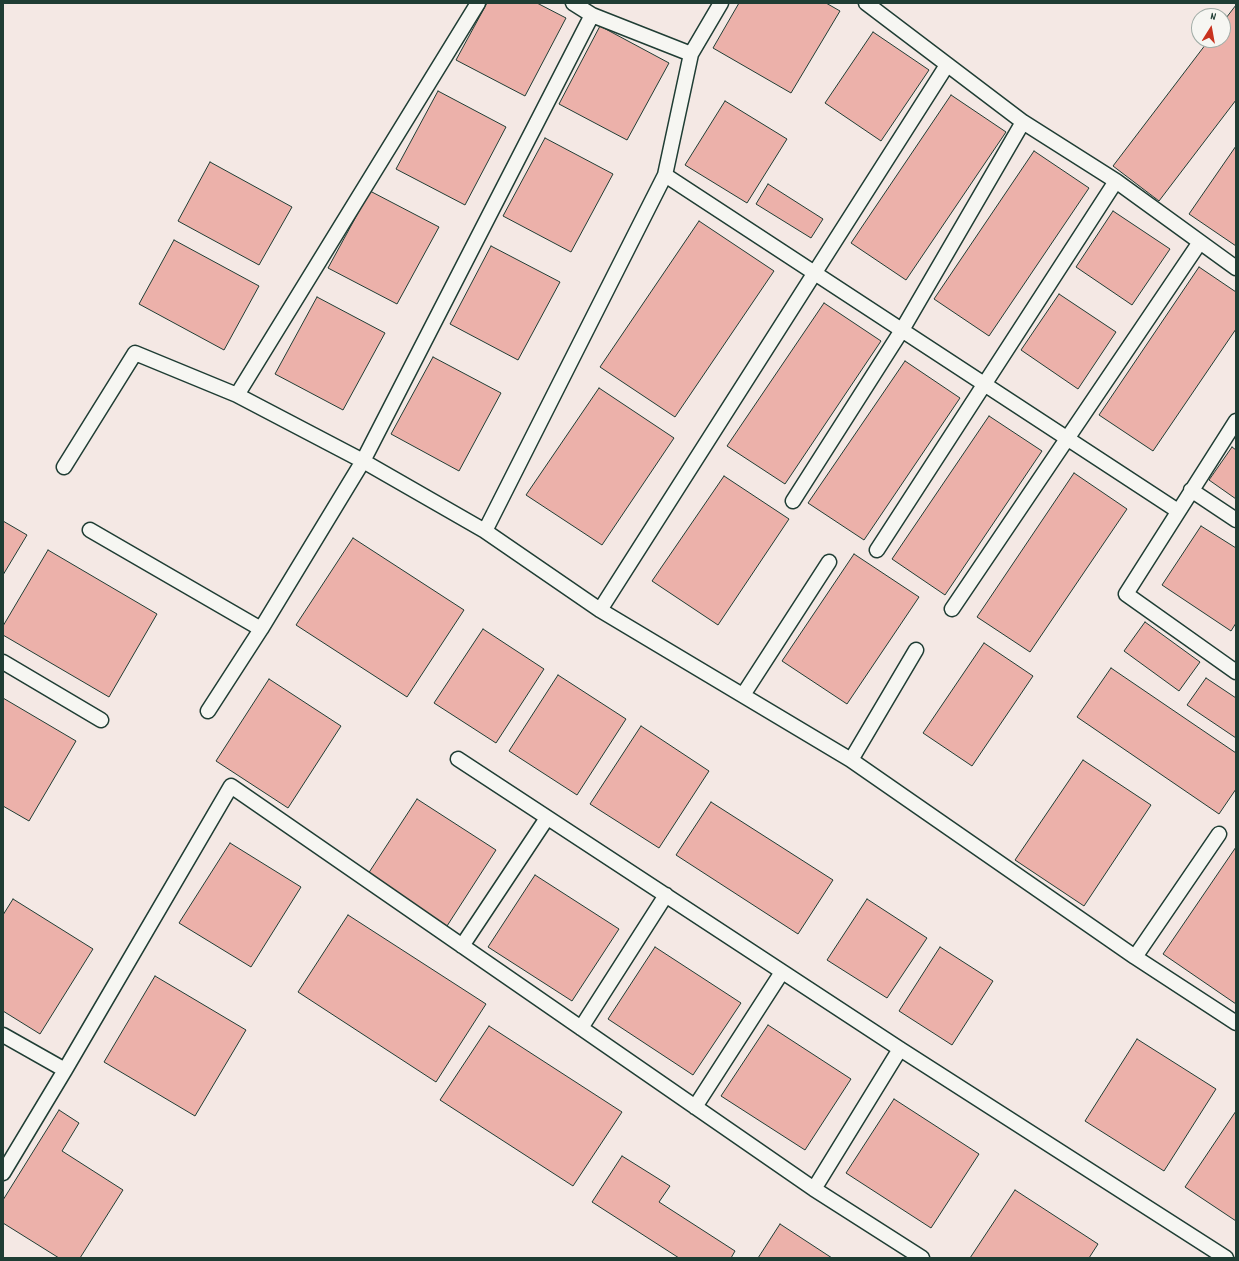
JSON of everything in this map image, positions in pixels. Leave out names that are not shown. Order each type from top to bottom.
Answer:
[{"type":"lane","points":[[237,395],[478,3]]},
{"type":"lane","points":[[573,3],[592,15],[691,54]]},
{"type":"lane","points":[[485,531],[664,176],[691,54],[721,3]]},
{"type":"lane","points":[[866,3],[1023,122],[1116,181],[1236,268]]},
{"type":"lane","points":[[208,711],[261,630],[363,461],[592,15]]},
{"type":"lane","points":[[600,610],[947,65]]},
{"type":"lane","points":[[793,501],[902,330],[1023,122]]},
{"type":"lane","points":[[664,176],[1178,511]]},
{"type":"lane","points":[[877,550],[1116,181]]},
{"type":"lane","points":[[952,609],[1200,242]]},
{"type":"lane","points":[[64,467],[135,353],[237,395],[363,461],[485,531],[600,610],[851,760],[1135,957],[1236,1023]]},
{"type":"lane","points":[[1236,420],[1126,594],[1236,672]]},
{"type":"lane","points":[[1191,490],[1236,520]]},
{"type":"lane","points":[[90,530],[261,630]]},
{"type":"lane","points":[[743,695],[829,562]]},
{"type":"lane","points":[[851,760],[916,650]]},
{"type":"lane","points":[[3,662],[101,720]]},
{"type":"lane","points":[[458,759],[900,1049],[1226,1258]]},
{"type":"lane","points":[[3,1173],[231,786],[814,1189],[922,1258]]},
{"type":"lane","points":[[462,946],[547,818]]},
{"type":"lane","points":[[1135,957],[1219,834]]},
{"type":"lane","points":[[581,1028],[666,895]]},
{"type":"lane","points":[[695,1107],[782,972]]},
{"type":"lane","points":[[3,1035],[65,1070]]},
{"type":"lane","points":[[814,1189],[900,1049]]},
{"type":"building","points":[[487,3],[537,3],[566,18],[525,96],[456,60]]},
{"type":"building","points":[[739,3],[826,3],[840,11],[791,93],[713,48]]},
{"type":"building","points":[[1236,5],[1236,100],[1159,201],[1113,166],[1203,48],[1231,48],[1231,12]]},
{"type":"building","points":[[600,26],[669,63],[627,140],[559,104]]},
{"type":"building","points":[[873,32],[929,70],[881,141],[825,103]]},
{"type":"building","points":[[438,91],[506,127],[465,205],[396,169]]},
{"type":"building","points":[[951,95],[1006,132],[906,280],[851,243]]},
{"type":"building","points":[[725,101],[787,139],[747,203],[685,165]]},
{"type":"building","points":[[545,138],[613,174],[571,252],[503,216]]},
{"type":"building","points":[[1236,146],[1236,246],[1189,214]]},
{"type":"building","points":[[1034,151],[1089,188],[989,336],[934,299]]},
{"type":"building","points":[[210,162],[292,207],[259,265],[178,221]]},
{"type":"building","points":[[768,184],[823,219],[811,238],[756,204]]},
{"type":"building","points":[[370,191],[439,227],[397,304],[328,268]]},
{"type":"building","points":[[1113,211],[1170,249],[1132,305],[1076,267]]},
{"type":"building","points":[[699,221],[774,271],[675,417],[600,367]]},
{"type":"building","points":[[174,240],[259,286],[224,350],[139,304]]},
{"type":"building","points":[[491,246],[560,282],[518,360],[450,324]]},
{"type":"building","points":[[1199,267],[1236,292],[1236,329],[1153,451],[1099,415]]},
{"type":"building","points":[[1059,294],[1116,332],[1078,389],[1021,350]]},
{"type":"building","points":[[317,297],[385,333],[343,410],[275,374]]},
{"type":"building","points":[[824,303],[881,341],[785,484],[727,446]]},
{"type":"building","points":[[433,357],[501,393],[459,471],[391,434]]},
{"type":"building","points":[[905,361],[960,398],[864,540],[808,503]]},
{"type":"building","points":[[599,388],[674,438],[602,545],[526,495]]},
{"type":"building","points":[[989,416],[1042,451],[945,595],[892,559]]},
{"type":"building","points":[[1232,447],[1236,450],[1236,499],[1209,480]]},
{"type":"building","points":[[1074,473],[1127,509],[1030,652],[977,617]]},
{"type":"building","points":[[724,476],[789,519],[718,625],[652,581]]},
{"type":"building","points":[[3,521],[27,535],[3,575]]},
{"type":"building","points":[[1201,526],[1236,548],[1236,623],[1231,631],[1162,585]]},
{"type":"building","points":[[353,538],[464,610],[407,697],[296,625]]},
{"type":"building","points":[[48,550],[157,614],[109,697],[3,635],[3,626]]},
{"type":"building","points":[[854,554],[919,597],[847,704],[782,661]]},
{"type":"building","points":[[1145,622],[1200,662],[1179,691],[1124,651]]},
{"type":"building","points":[[483,629],[544,669],[496,743],[434,703]]},
{"type":"building","points":[[984,643],[1033,676],[972,766],[923,733]]},
{"type":"building","points":[[1111,668],[1236,753],[1236,789],[1219,814],[1077,717]]},
{"type":"building","points":[[558,675],[626,719],[577,795],[509,751]]},
{"type":"building","points":[[1206,678],[1236,698],[1236,738],[1187,705]]},
{"type":"building","points":[[269,679],[341,726],[288,808],[216,761]]},
{"type":"building","points":[[3,698],[76,741],[29,821],[3,806]]},
{"type":"building","points":[[641,726],[709,771],[659,848],[590,804]]},
{"type":"building","points":[[1083,760],[1151,805],[1084,906],[1015,860]]},
{"type":"building","points":[[417,799],[496,850],[447,926],[368,874]]},
{"type":"building","points":[[711,802],[833,880],[798,934],[676,855]]},
{"type":"building","points":[[230,843],[301,887],[251,967],[179,923]]},
{"type":"building","points":[[1236,847],[1236,1004],[1163,954]]},
{"type":"building","points":[[535,875],[619,929],[572,1001],[488,947]]},
{"type":"building","points":[[13,899],[93,949],[40,1034],[3,1011],[3,915]]},
{"type":"building","points":[[867,899],[927,938],[887,998],[827,960]]},
{"type":"building","points":[[348,915],[486,1004],[436,1082],[298,992]]},
{"type":"building","points":[[655,947],[741,1003],[693,1075],[608,1019]]},
{"type":"building","points":[[940,947],[993,981],[952,1045],[899,1011]]},
{"type":"building","points":[[155,976],[246,1030],[195,1116],[104,1062]]},
{"type":"building","points":[[768,1025],[851,1079],[805,1150],[721,1096]]},
{"type":"building","points":[[489,1026],[622,1112],[573,1186],[440,1100]]},
{"type":"building","points":[[1137,1039],[1216,1089],[1164,1171],[1085,1121]]},
{"type":"building","points":[[894,1099],[979,1154],[931,1228],[846,1173]]},
{"type":"building","points":[[59,1110],[79,1123],[62,1151],[123,1190],[80,1258],[59,1258],[3,1223],[3,1200]]},
{"type":"building","points":[[1236,1111],[1236,1221],[1185,1187]]},
{"type":"building","points":[[622,1156],[670,1186],[659,1202],[735,1251],[731,1258],[679,1258],[592,1202]]},
{"type":"building","points":[[1015,1190],[1098,1244],[1089,1258],[970,1258]]},
{"type":"building","points":[[780,1224],[832,1258],[758,1258]]}]
